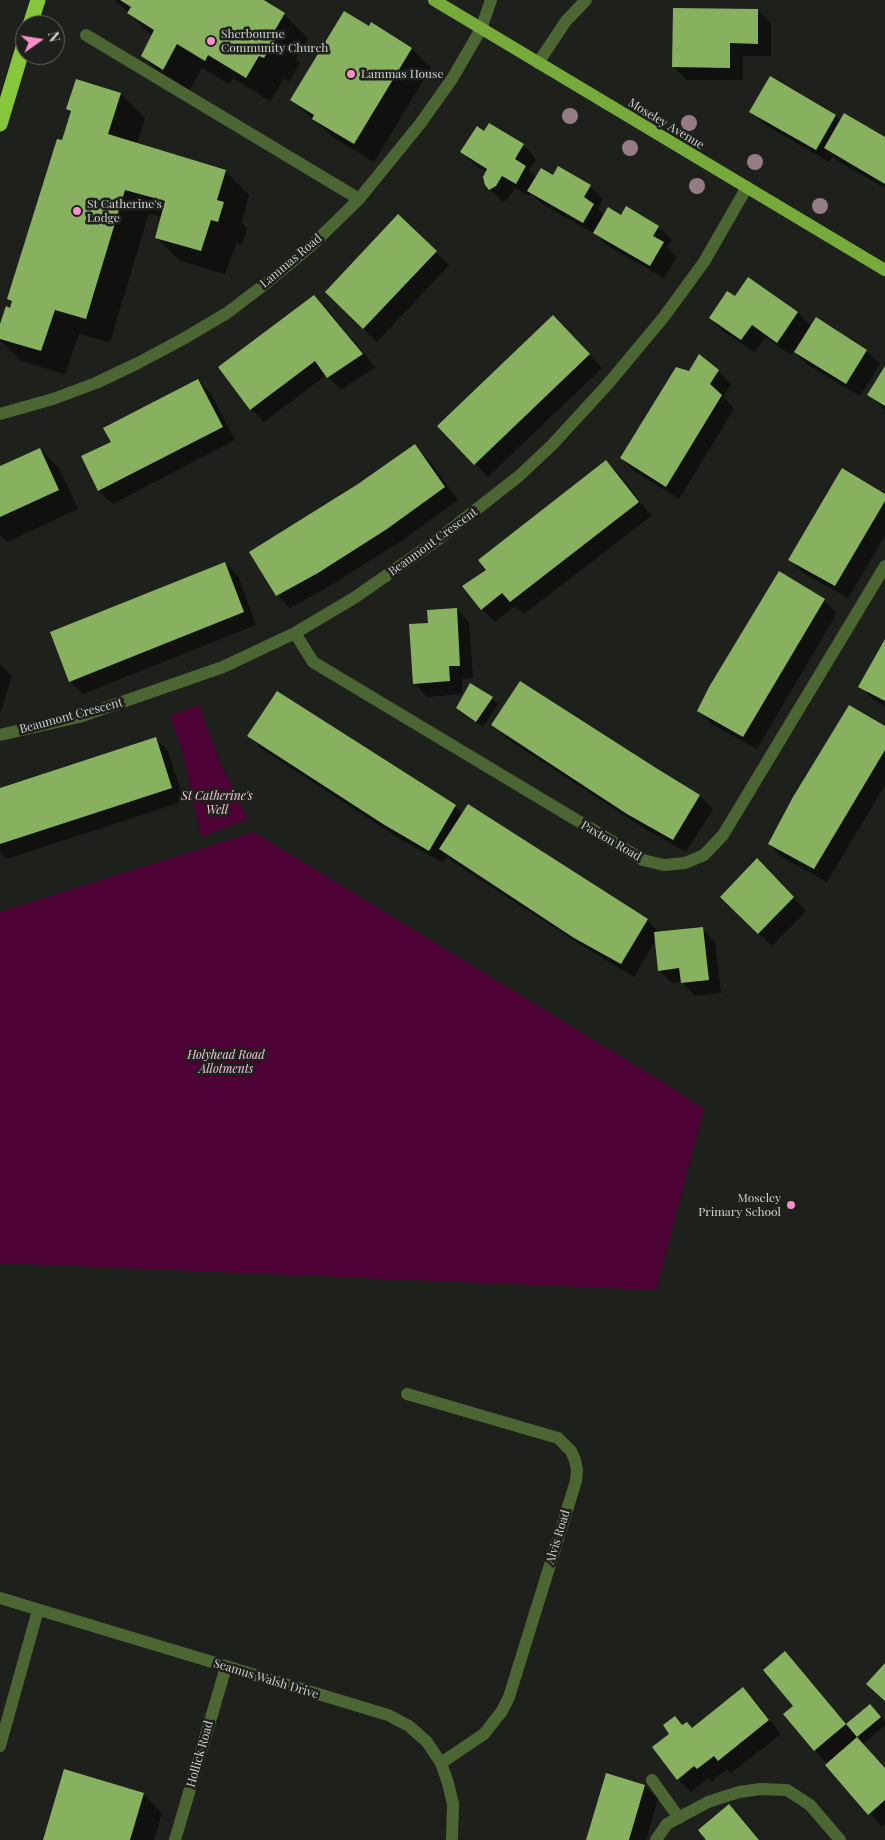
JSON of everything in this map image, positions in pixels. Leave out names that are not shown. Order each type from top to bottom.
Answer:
[{"type":"highway","points":[[33,15],[38,0]]},
{"type":"highway","points":[[0,124],[18,65]]},
{"type":"main road","name":"Moseley Avenue","points":[[434,0],[885,270]]},
{"type":"street","name":"Lammas Road","points":[[0,414],[53,399],[96,383],[138,363],[220,317],[269,281],[311,246],[359,199],[420,124],[452,79],[482,29],[491,0]]},
{"type":"street","points":[[538,63],[566,21],[586,0]]},
{"type":"street","points":[[86,35],[359,199]]},
{"type":"street","name":"Beaumont Crescent","points":[[0,734],[79,717],[223,667],[295,633],[354,598],[436,541],[512,481],[552,445],[608,384],[663,318],[704,262],[747,188]]},
{"type":"street","name":"Paxton Road","points":[[295,633],[314,662],[643,860],[664,864],[685,863],[704,855],[723,835],[885,566]]},
{"type":"street","name":"Alvis Road","points":[[407,1394],[558,1438],[571,1451],[577,1470],[576,1481],[509,1697],[502,1711],[484,1734],[441,1763]]},
{"type":"street","name":"Seamus Walsh Drive","points":[[0,1598],[388,1715],[409,1726],[427,1742],[441,1763],[453,1804],[452,1840]]},
{"type":"street","points":[[0,1746],[38,1610]]},
{"type":"street","name":"Hollick Road","points":[[175,1840],[226,1667]]},
{"type":"street","points":[[652,1780],[679,1818]]},
{"type":"street","points":[[656,1840],[667,1824],[708,1802],[739,1792],[761,1789],[787,1790],[810,1805],[840,1840]]},
{"type":"green space","name":"St Catherine's Well","points":[[199,705],[219,760],[248,819],[201,837],[183,752],[170,716]]},
{"type":"green space","name":"Holyhead Road Allotments","points":[[254,832],[704,1109],[656,1290],[0,1263],[0,912]]},
{"type":"building","name":"Sherbourne Community Church","points":[[120,0],[264,0],[285,13],[272,35],[276,38],[264,58],[259,56],[246,78],[208,55],[205,61],[177,44],[163,70],[141,56],[154,30],[127,13],[131,7]]},
{"type":"building","points":[[673,8],[758,9],[758,44],[730,43],[730,68],[672,67]]},
{"type":"building","name":"Lammas House","points":[[344,11],[369,26],[371,22],[412,48],[354,144],[312,119],[314,115],[290,100]]},
{"type":"building","points":[[770,76],[836,115],[816,150],[749,112]]},
{"type":"building","name":"St Catherine's Lodge","points":[[76,79],[121,93],[108,134],[226,170],[217,200],[224,202],[218,222],[211,220],[201,251],[155,238],[165,201],[125,190],[86,319],[55,310],[41,351],[0,339],[0,324],[6,306],[10,308],[12,301],[7,299],[57,139],[62,140],[71,111],[66,109]]},
{"type":"building","points":[[844,113],[885,137],[885,184],[824,148]]},
{"type":"building","points":[[489,123],[524,144],[515,159],[526,166],[516,184],[502,176],[496,186],[489,190],[485,185],[483,177],[487,169],[460,152],[477,126],[484,131]]},
{"type":"building","points":[[558,166],[591,185],[584,197],[594,204],[583,223],[527,191],[541,168],[553,175]]},
{"type":"building","points":[[626,206],[659,226],[653,236],[664,242],[650,266],[593,233],[608,207],[621,215]]},
{"type":"building","points":[[398,214],[437,251],[363,329],[325,292]]},
{"type":"building","points":[[748,277],[798,312],[777,343],[752,325],[741,340],[709,318],[727,291],[735,296]]},
{"type":"building","points":[[314,295],[363,354],[327,378],[315,361],[250,410],[218,367]]},
{"type":"building","points":[[553,315],[590,354],[474,465],[437,426]]},
{"type":"building","points":[[816,317],[867,350],[846,384],[794,352]]},
{"type":"building","points":[[699,354],[719,370],[710,384],[722,395],[666,487],[620,458],[676,367],[689,371]]},
{"type":"building","points":[[885,366],[885,406],[867,395]]},
{"type":"building","points":[[198,379],[223,427],[98,491],[81,456],[111,442],[103,428]]},
{"type":"building","points":[[415,444],[445,487],[387,529],[318,573],[276,596],[249,552],[358,484]]},
{"type":"building","points":[[40,448],[59,490],[0,517],[0,466]]},
{"type":"building","points":[[606,460],[639,502],[510,602],[502,593],[481,610],[462,586],[486,570],[478,560]]},
{"type":"building","points":[[842,468],[885,494],[885,501],[835,586],[788,560]]},
{"type":"building","points":[[225,562],[244,612],[69,682],[50,632]]},
{"type":"building","points":[[779,571],[825,599],[743,737],[697,711],[709,687]]},
{"type":"building","points":[[457,608],[460,666],[449,666],[450,681],[413,684],[409,624],[428,623],[427,610]]},
{"type":"building","points":[[885,639],[885,701],[858,687]]},
{"type":"building","points":[[520,681],[700,795],[673,840],[627,814],[491,725]]},
{"type":"building","points":[[470,683],[493,697],[476,722],[456,708]]},
{"type":"building","points":[[277,691],[456,805],[429,851],[383,824],[247,736]]},
{"type":"building","points":[[849,705],[885,726],[885,750],[814,869],[768,844],[793,797]]},
{"type":"building","points":[[156,737],[172,788],[0,844],[0,788]]},
{"type":"building","points":[[468,804],[648,919],[621,964],[574,938],[439,849]]},
{"type":"building","points":[[757,858],[794,897],[758,934],[720,897]]},
{"type":"building","points":[[703,927],[709,980],[681,983],[679,968],[658,971],[654,932]]},
{"type":"building","points":[[785,1651],[846,1724],[814,1751],[783,1714],[793,1706],[763,1670]]},
{"type":"building","points":[[885,1663],[885,1701],[866,1684]]},
{"type":"building","points":[[743,1687],[769,1720],[718,1761],[714,1756],[697,1769],[694,1766],[677,1780],[652,1747],[669,1734],[663,1725],[675,1716],[682,1725],[687,1722],[692,1728]]},
{"type":"building","points":[[870,1704],[881,1717],[857,1737],[846,1724]]},
{"type":"building","points":[[857,1737],[885,1768],[885,1800],[868,1815],[825,1765]]},
{"type":"building","points":[[64,1769],[144,1793],[130,1840],[43,1840]]},
{"type":"building","points":[[606,1773],[645,1785],[629,1840],[586,1840]]},
{"type":"building","points":[[729,1804],[759,1840],[706,1840],[698,1830]]},
{"type":"place","name":"Sherbourne Community Church","points":[[211,41]]},
{"type":"place","name":"Lammas House","points":[[351,74]]},
{"type":"place","name":"St Catherine's Lodge","points":[[77,211]]},
{"type":"place","name":"Moseley Primary School","points":[[791,1205]]}]
